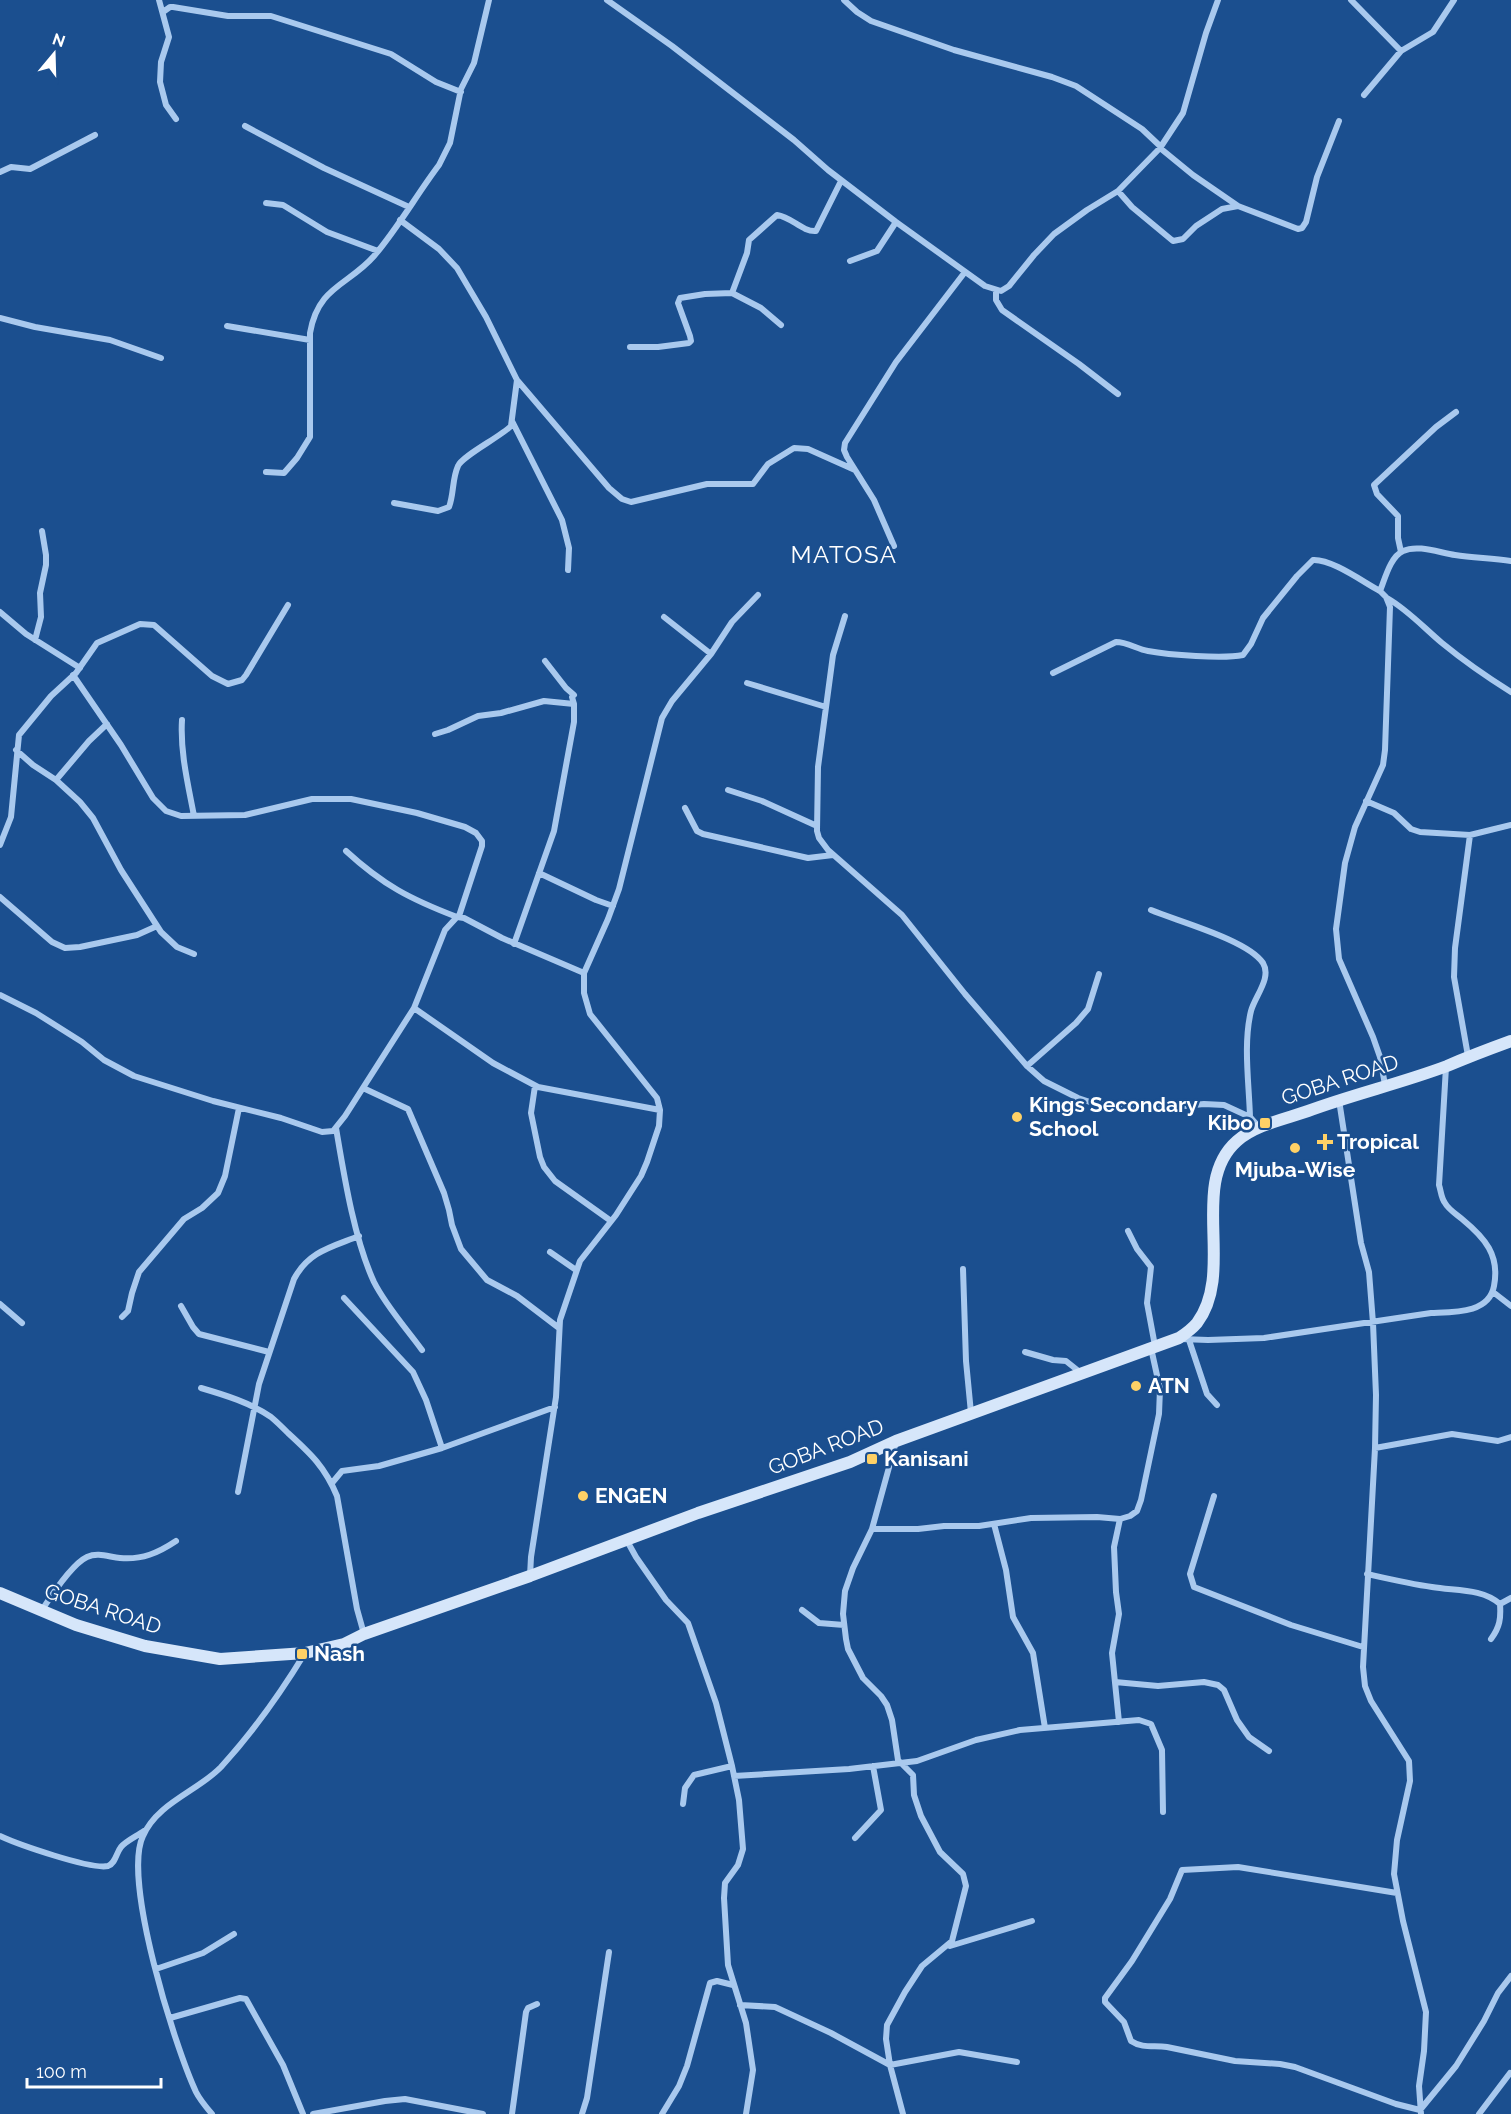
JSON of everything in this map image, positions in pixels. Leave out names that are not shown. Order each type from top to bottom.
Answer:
[{"type":"main road","name":"GOBA ROAD","points":[[0,1593],[76,1625],[155,1648],[220,1659],[305,1653],[344,1644],[364,1634],[530,1576],[626,1539],[850,1462],[896,1441],[971,1413],[1184,1339],[1198,1322],[1210,1293],[1214,1272],[1214,1188],[1218,1170],[1237,1141],[1260,1128],[1446,1066],[1511,1041]]},
{"type":"street","points":[[159,0],[169,39],[161,62],[160,82],[166,105],[176,119]]},
{"type":"street","points":[[266,472],[284,473],[309,441],[310,340],[315,316],[325,297],[337,285],[365,265],[378,251],[446,153],[461,92],[474,63],[489,0]]},
{"type":"street","points":[[607,0],[672,46],[896,222],[965,272],[996,291],[1003,291],[1054,234],[1118,191],[1160,147],[1183,113],[1218,0]]},
{"type":"street","points":[[844,0],[857,12],[880,24],[954,50],[1052,77],[1076,86],[1142,129],[1193,175],[1238,206],[1289,227],[1302,228],[1306,222],[1322,160],[1339,121]]},
{"type":"street","points":[[1351,0],[1401,51]]},
{"type":"street","points":[[1364,95],[1401,51],[1433,32],[1454,0]]},
{"type":"street","points":[[163,12],[170,7],[228,16],[271,16],[391,54],[436,82],[461,92]]},
{"type":"street","points":[[245,126],[324,168],[409,207]]},
{"type":"street","points":[[0,172],[11,167],[30,169],[95,135]]},
{"type":"street","points":[[732,293],[747,253],[749,240],[777,215],[787,218],[808,231],[816,231],[841,180]]},
{"type":"street","points":[[1118,191],[1141,215],[1169,239],[1176,241],[1183,239],[1206,218],[1221,209],[1238,206]]},
{"type":"street","points":[[266,203],[283,205],[327,232],[378,251]]},
{"type":"street","points":[[400,219],[439,249],[458,268],[486,317],[517,380],[609,488],[629,502],[707,484],[753,484],[768,464],[794,448],[808,449],[855,470]]},
{"type":"street","points":[[850,261],[877,250],[896,222]]},
{"type":"street","points":[[894,546],[873,500],[844,450],[846,439],[863,417],[896,362],[965,272]]},
{"type":"street","points":[[996,291],[996,300],[1002,310],[1118,394]]},
{"type":"street","points":[[630,347],[658,347],[689,343],[690,336],[678,303],[680,298],[705,294],[732,293],[761,308],[781,325]]},
{"type":"street","points":[[0,318],[110,340],[162,358]]},
{"type":"street","points":[[227,326],[310,340]]},
{"type":"street","points":[[394,503],[438,511],[448,507],[458,464],[507,430],[513,422],[517,380]]},
{"type":"street","points":[[1401,552],[1398,538],[1398,516],[1377,494],[1374,485],[1436,427],[1456,412]]},
{"type":"street","points":[[513,422],[562,520],[569,548],[568,570]]},
{"type":"street","points":[[35,640],[46,561],[42,531]]},
{"type":"street","points":[[1380,591],[1389,568],[1401,552],[1410,549],[1511,561]]},
{"type":"street","points":[[1053,673],[1116,642],[1148,651],[1171,654],[1229,657],[1243,655],[1251,644],[1263,618],[1297,576],[1313,560],[1320,560],[1332,564],[1380,591],[1442,643],[1511,692]]},
{"type":"street","points":[[530,1576],[555,1407],[559,1328],[576,1270],[641,1176],[660,1126],[659,1102],[590,1014],[584,993],[584,972],[613,906],[662,718],[672,701],[711,654],[732,622],[758,595]]},
{"type":"street","points":[[1385,1085],[1380,1057],[1339,959],[1337,944],[1340,893],[1345,863],[1355,827],[1383,765],[1390,645],[1390,607],[1386,597]]},
{"type":"street","points":[[0,845],[11,818],[19,735],[56,690],[80,668],[97,643],[140,624],[150,623],[157,626],[220,681],[228,684],[238,682],[246,675],[288,605]]},
{"type":"street","points":[[0,612],[35,640],[80,668]]},
{"type":"street","points":[[845,616],[833,655],[818,767],[816,826],[819,838],[833,855],[902,915],[965,994],[1044,1081],[1090,1102],[1143,1110],[1215,1104],[1229,1106],[1250,1117],[1260,1128]]},
{"type":"street","points":[[664,617],[711,654]]},
{"type":"street","points":[[514,944],[555,825],[574,722],[572,697],[574,694],[566,688],[546,661]]},
{"type":"street","points":[[0,994],[36,1013],[82,1042],[118,1069],[134,1076],[322,1132],[330,1132],[336,1128],[414,1008],[446,930],[458,917],[482,846],[482,841],[476,833],[465,827],[417,813],[341,798],[295,802],[245,815],[177,816],[160,806],[73,675]]},
{"type":"street","points":[[747,682],[826,707]]},
{"type":"street","points":[[435,734],[478,716],[501,713],[544,701],[574,704]]},
{"type":"street","points":[[182,720],[181,734],[185,771],[194,816]]},
{"type":"street","points":[[56,780],[89,741],[107,724]]},
{"type":"street","points":[[16,750],[56,780],[80,802],[93,818],[121,870],[157,926],[172,943],[194,954]]},
{"type":"street","points":[[728,790],[762,801],[816,826]]},
{"type":"street","points":[[1366,801],[1394,813],[1413,830],[1431,833],[1470,836],[1511,825]]},
{"type":"street","points":[[686,808],[695,828],[703,834],[808,858],[833,855]]},
{"type":"street","points":[[1468,1056],[1454,977],[1455,948],[1470,836]]},
{"type":"street","points":[[346,851],[381,882],[417,902],[458,917],[514,944],[584,972]]},
{"type":"street","points":[[539,873],[613,906]]},
{"type":"street","points":[[0,897],[52,942],[65,948],[137,935],[157,926]]},
{"type":"street","points":[[1150,910],[1217,935],[1248,950],[1264,966],[1265,977],[1252,1008],[1248,1030],[1250,1117]]},
{"type":"street","points":[[1028,1066],[1085,1013],[1090,1006],[1099,974]]},
{"type":"street","points":[[414,1008],[493,1063],[535,1086],[551,1091],[660,1110]]},
{"type":"street","points":[[1216,1404],[1207,1394],[1184,1339],[1264,1338],[1458,1311],[1481,1305],[1493,1292],[1497,1271],[1493,1254],[1467,1224],[1444,1203],[1439,1185],[1446,1066]]},
{"type":"street","points":[[535,1086],[531,1113],[544,1167],[555,1180],[611,1221]]},
{"type":"street","points":[[363,1088],[408,1109],[444,1193],[455,1236],[468,1258],[487,1280],[517,1296],[559,1328]]},
{"type":"street","points":[[1339,1100],[1361,1243],[1369,1272],[1373,1323],[1376,1395],[1375,1448],[1363,1647],[1365,1686],[1371,1701],[1409,1761],[1410,1781],[1395,1855],[1394,1874],[1426,2012],[1425,2042],[1419,2086],[1421,2112]]},
{"type":"street","points":[[122,1317],[128,1311],[139,1272],[184,1219],[202,1208],[218,1193],[225,1176],[239,1108]]},
{"type":"street","points":[[336,1128],[345,1181],[359,1236],[375,1283],[422,1350]]},
{"type":"street","points":[[872,1529],[966,1527],[1031,1518],[1097,1517],[1120,1520],[1134,1514],[1139,1506],[1159,1414],[1160,1389],[1147,1303],[1151,1267],[1137,1249],[1128,1231]]},
{"type":"street","points":[[238,1492],[259,1384],[292,1283],[303,1264],[315,1254],[359,1236]]},
{"type":"street","points":[[550,1252],[576,1270]]},
{"type":"street","points":[[963,1269],[966,1360],[971,1413]]},
{"type":"street","points":[[1493,1292],[1511,1306]]},
{"type":"street","points":[[344,1298],[413,1372],[426,1400],[442,1448]]},
{"type":"street","points":[[0,1304],[22,1323]]},
{"type":"street","points":[[181,1306],[199,1334],[269,1352]]},
{"type":"street","points":[[1025,1352],[1053,1360],[1066,1360],[1081,1373]]},
{"type":"street","points":[[201,1388],[254,1408],[272,1418],[305,1447],[332,1483],[337,1496],[357,1609],[364,1634]]},
{"type":"street","points":[[332,1483],[342,1471],[379,1466],[442,1448],[555,1407]]},
{"type":"street","points":[[1375,1448],[1452,1434],[1498,1441],[1511,1437]]},
{"type":"street","points":[[896,1441],[872,1529],[863,1544],[847,1583],[843,1604],[844,1625],[848,1649],[862,1678],[887,1705],[900,1762],[913,1775],[915,1797],[921,1816],[940,1851],[965,1879],[964,1897],[952,1941],[917,1972],[889,2021],[886,2039],[890,2065],[903,2114]]},
{"type":"street","points":[[1214,1496],[1190,1574],[1194,1587],[1292,1625],[1363,1647]]},
{"type":"street","points":[[1119,1722],[1112,1653],[1119,1614],[1114,1547],[1120,1520]]},
{"type":"street","points":[[994,1524],[1006,1570],[1013,1617],[1033,1653],[1045,1728]]},
{"type":"street","points":[[626,1539],[666,1600],[688,1623],[716,1703],[732,1766],[743,1852],[738,1865],[725,1883],[724,1889],[728,1965],[746,2024],[753,2070],[746,2114]]},
{"type":"street","points":[[42,1610],[57,1587],[88,1557],[97,1555],[122,1559],[143,1558],[176,1541]]},
{"type":"street","points":[[1367,1574],[1426,1586],[1476,1592],[1500,1604]]},
{"type":"street","points":[[1500,1604],[1511,1598]]},
{"type":"street","points":[[1491,1639],[1499,1626],[1500,1604]]},
{"type":"street","points":[[802,1610],[819,1623],[844,1625]]},
{"type":"street","points":[[0,1836],[59,1858],[105,1866],[113,1862],[123,1845],[146,1830],[168,1806],[220,1768],[279,1695],[305,1653]]},
{"type":"street","points":[[1115,1682],[1158,1686],[1204,1682],[1218,1685],[1224,1690],[1237,1720],[1249,1737],[1269,1751]]},
{"type":"street","points":[[734,1776],[917,1761],[992,1735],[1020,1730],[1145,1720],[1151,1724],[1162,1750],[1163,1812]]},
{"type":"street","points":[[683,1804],[685,1788],[694,1775],[732,1766]]},
{"type":"street","points":[[855,1838],[881,1810],[873,1766]]},
{"type":"street","points":[[146,1830],[140,1843],[142,1916],[170,2018],[197,2094],[212,2114]]},
{"type":"street","points":[[1397,1893],[1238,1867],[1182,1870],[1170,1899],[1132,1961],[1104,2000],[1124,2022],[1131,2041],[1144,2048],[1167,2047],[1235,2061],[1295,2067],[1421,2112]]},
{"type":"street","points":[[947,1947],[1032,1921]]},
{"type":"street","points":[[156,1969],[195,1956],[234,1934]]},
{"type":"street","points":[[582,2114],[587,2098],[609,1952]]},
{"type":"street","points":[[1421,2112],[1456,2066],[1508,1985],[1511,1976]]},
{"type":"street","points":[[662,2114],[679,2086],[687,2066],[710,1983],[717,1981],[733,1985]]},
{"type":"street","points":[[170,2018],[240,1998],[246,1999],[283,2065],[303,2114]]},
{"type":"street","points":[[512,2114],[526,2012],[528,2008],[537,2004]]},
{"type":"street","points":[[740,2005],[775,2007],[831,2033],[890,2065],[959,2052],[1017,2062]]},
{"type":"street","points":[[1479,2114],[1510,2073]]},
{"type":"street","points":[[313,2114],[405,2099],[483,2114]]},
{"type":"place","name":"Kings Secondary School","points":[[1017,1117]]},
{"type":"place","name":"Kibo","points":[[1265,1123]]},
{"type":"place","name":"Tropical","points":[[1325,1142]]},
{"type":"place","name":"Mjuba-Wise","points":[[1295,1148]]},
{"type":"place","name":"ATN","points":[[1136,1386]]},
{"type":"place","name":"Kanisani","points":[[872,1459]]},
{"type":"place","name":"ENGEN","points":[[583,1496]]},
{"type":"place","name":"Nash","points":[[302,1654]]},
{"type":"district","name":"MATOSA","points":[[844,555]]}]
